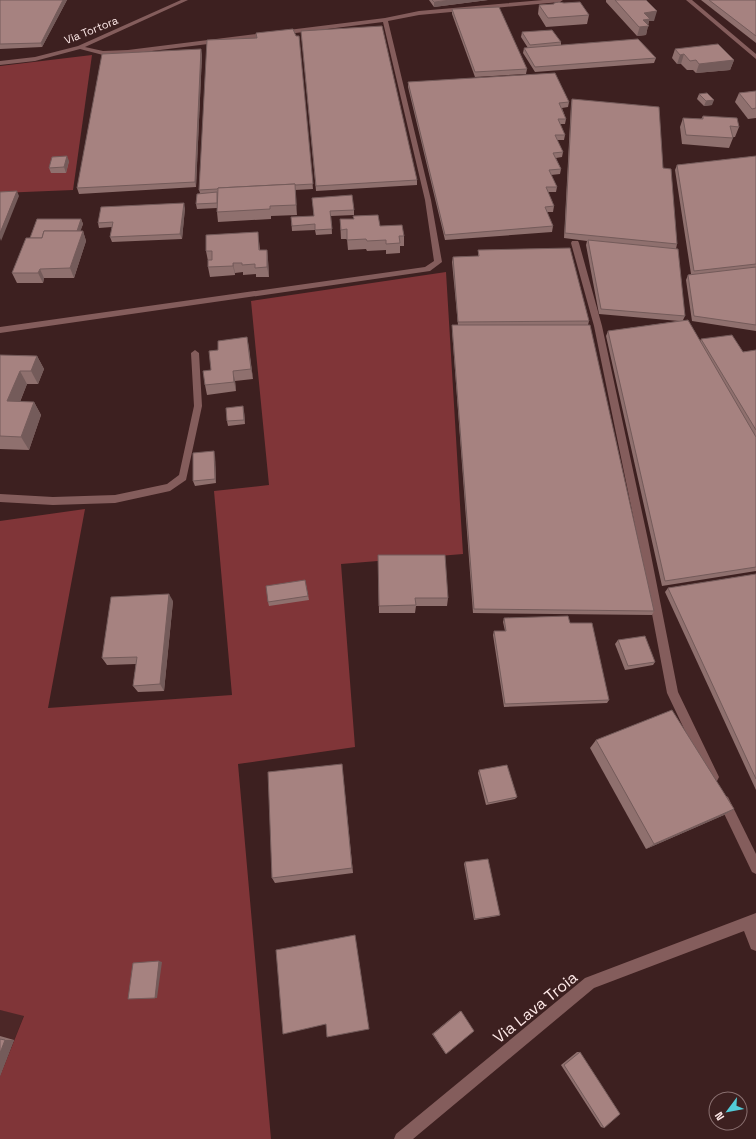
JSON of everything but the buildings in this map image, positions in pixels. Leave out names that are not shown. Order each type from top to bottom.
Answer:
[{"type":"street","name":"Via Tortora","points":[[0,63],[35,59],[80,47],[185,0]]},
{"type":"street","points":[[80,47],[103,53],[128,52],[385,20],[419,13],[560,0]]},
{"type":"street","points":[[689,0],[756,57]]},
{"type":"street","points":[[0,330],[427,269],[438,262],[428,200],[385,20]]},
{"type":"street","points":[[575,243],[598,326],[643,540],[673,693],[756,868]]},
{"type":"street","points":[[0,498],[53,501],[115,499],[170,487],[183,477],[198,406],[195,353]]},
{"type":"street","points":[[751,922],[756,944]]},
{"type":"street","name":"Via Lava Troia","points":[[401,1139],[590,983],[751,922]]},
{"type":"shaded area","points":[[92,55],[73,190],[0,193],[0,66]]},
{"type":"shaded area","points":[[446,272],[463,554],[341,564],[355,747],[238,764],[271,1139],[0,1139],[0,1076],[24,1016],[0,1010],[0,521],[85,509],[48,708],[232,695],[214,491],[269,485],[251,301]]},
{"type":"shaded area","points":[[0,1010],[24,1015],[0,1076]]}]
